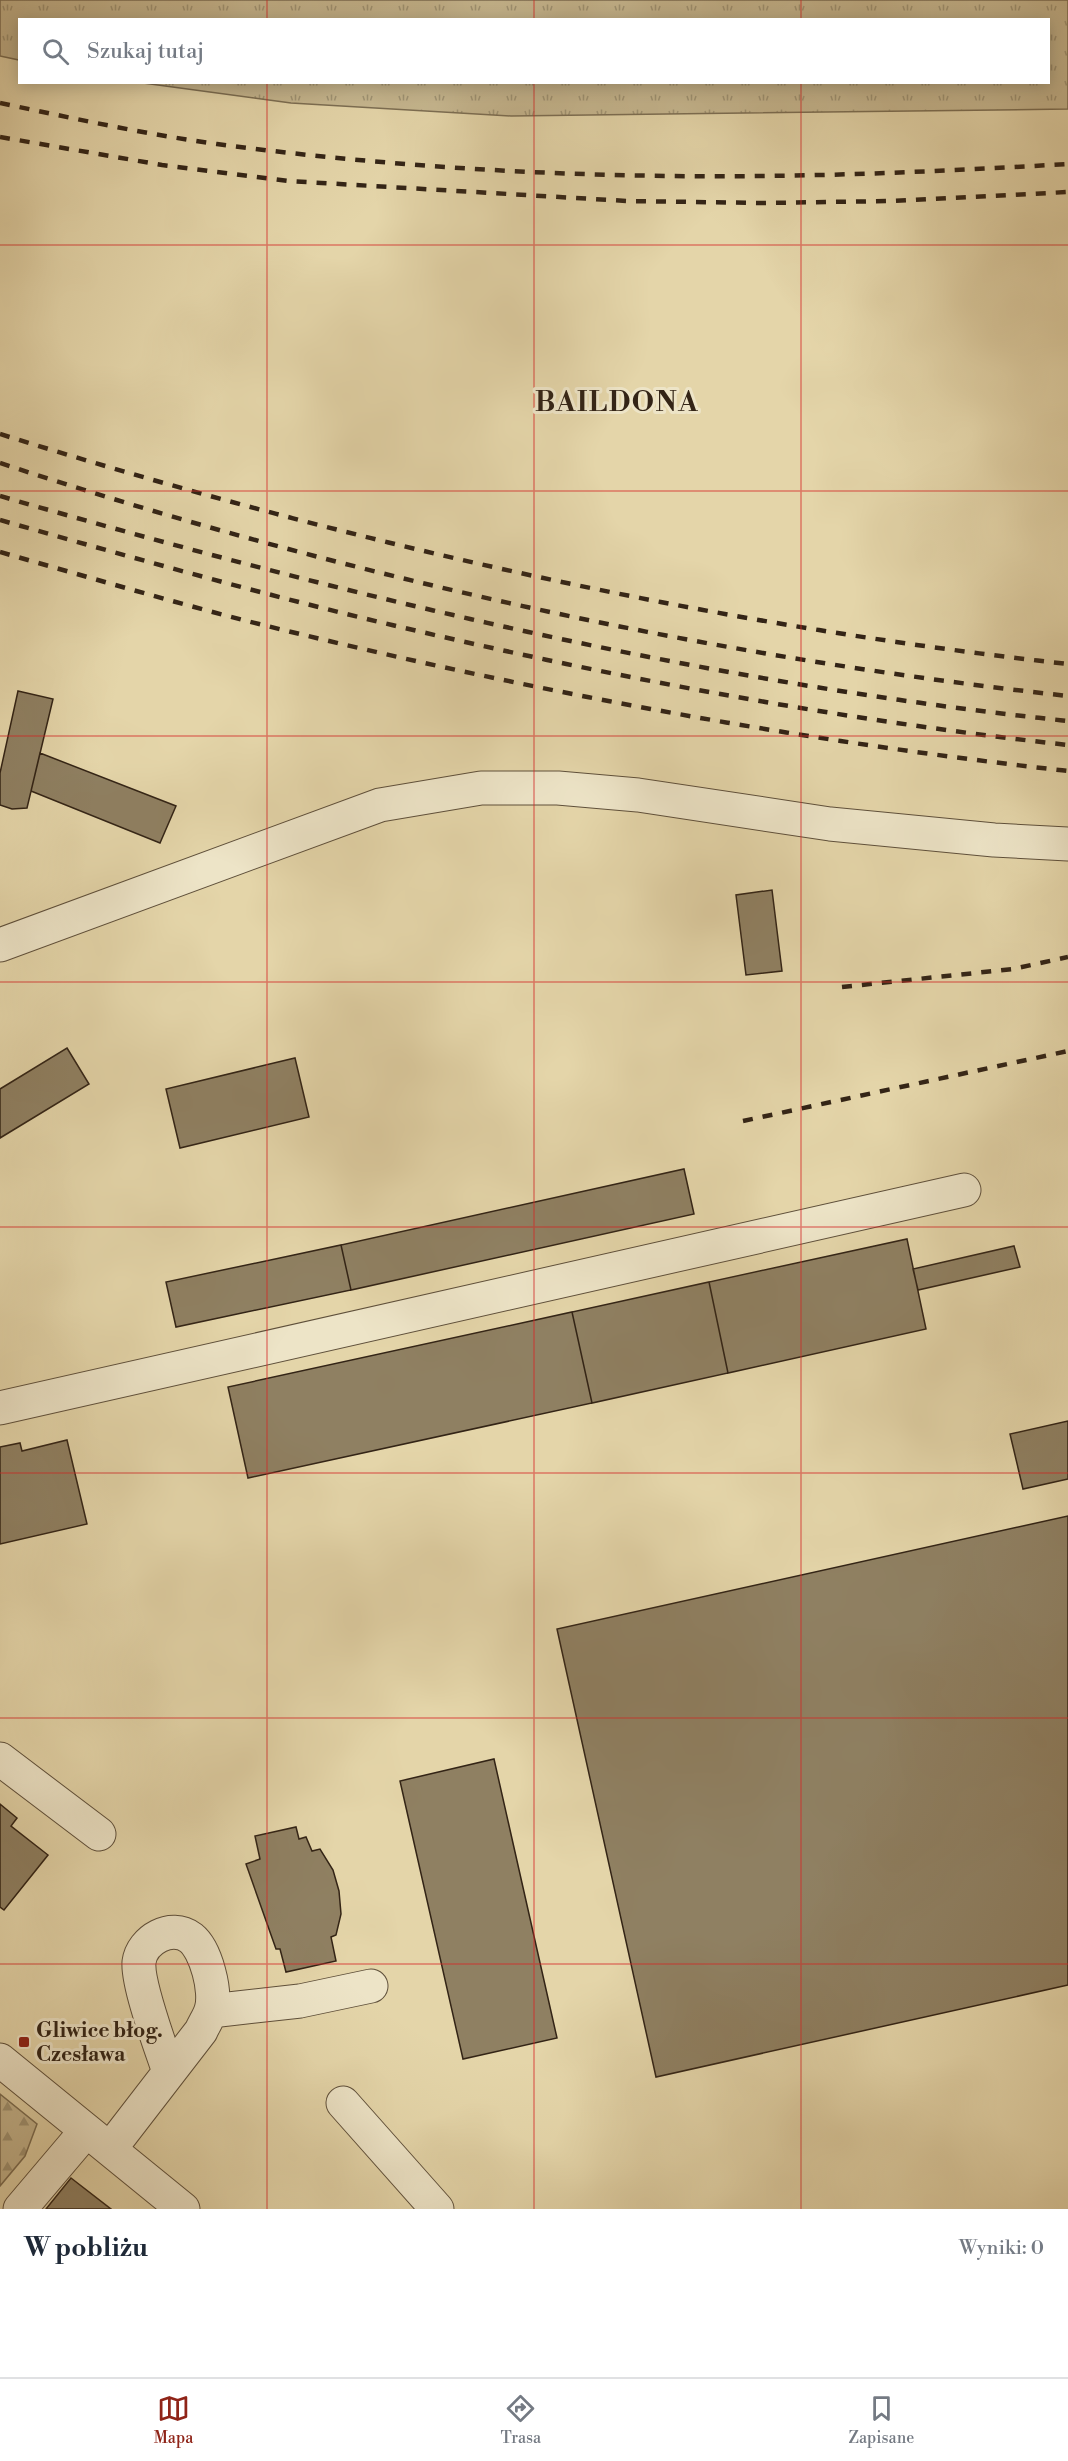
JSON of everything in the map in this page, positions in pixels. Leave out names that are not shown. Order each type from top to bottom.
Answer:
[{"type":"street","points":[[0,945],[380,805],[481,788],[558,788],[638,795],[830,824],[994,840],[1068,844]]},
{"type":"street","points":[[0,1408],[964,1191]]},
{"type":"street","points":[[0,1759],[99,1834]]},
{"type":"street","points":[[20,2209],[169,2073],[201,2031],[211,2011],[214,1994],[210,1977],[199,1947],[190,1937],[173,1933],[158,1935],[145,1946],[139,1962],[140,1980],[169,2073]]},
{"type":"street","points":[[211,2011],[300,2001],[371,1986]]},
{"type":"street","points":[[0,2060],[183,2209]]},
{"type":"street","points":[[343,2103],[437,2209]]},
{"type":"green space","points":[[0,0],[1068,0],[1068,109],[511,116],[291,103],[150,84],[1050,84],[1050,18],[18,18],[18,60],[0,56]]},
{"type":"green space","points":[[0,2094],[37,2124],[25,2156],[0,2186]]},
{"type":"building","points":[[18,691],[53,699],[27,808],[12,809],[0,805],[0,773]]},
{"type":"building","points":[[40,753],[176,806],[160,843],[31,791]]},
{"type":"building","points":[[772,890],[782,971],[746,975],[736,895]]},
{"type":"building","points":[[67,1048],[89,1084],[0,1138],[0,1089]]},
{"type":"building","points":[[295,1058],[309,1117],[180,1148],[166,1089]]},
{"type":"building","points":[[684,1169],[694,1214],[351,1290],[341,1245]]},
{"type":"building","points":[[907,1239],[926,1329],[728,1373],[709,1282]]},
{"type":"building","points":[[341,1245],[351,1290],[176,1327],[166,1282]]},
{"type":"building","points":[[1014,1246],[1020,1267],[918,1290],[913,1269]]},
{"type":"building","points":[[709,1282],[728,1373],[592,1403],[572,1312]]},
{"type":"building","points":[[572,1312],[592,1403],[248,1478],[228,1387]]},
{"type":"building","points":[[1068,1421],[1068,1479],[1023,1489],[1010,1434]]},
{"type":"building","points":[[67,1440],[87,1524],[0,1544],[0,1447],[20,1443],[22,1451]]},
{"type":"building","points":[[1068,1516],[1068,1985],[656,2077],[557,1629]]},
{"type":"building","points":[[494,1759],[557,2038],[463,2059],[400,1781]]},
{"type":"building","points":[[0,1804],[17,1818],[11,1826],[48,1855],[4,1910],[0,1907]]},
{"type":"building","points":[[296,1827],[299,1839],[306,1837],[312,1851],[320,1849],[333,1870],[339,1891],[341,1914],[336,1935],[331,1937],[336,1961],[286,1972],[280,1949],[276,1949],[246,1864],[260,1859],[255,1836]]},
{"type":"building","points":[[71,2178],[111,2209],[46,2209]]},
{"type":"railway","points":[[0,103],[135,131],[217,144],[352,159],[489,170],[625,175],[761,176],[915,172],[1068,164]]},
{"type":"railway","points":[[0,137],[162,165],[288,181],[627,201],[763,203],[892,201],[1068,192]]},
{"type":"railway","points":[[0,434],[131,474],[263,510],[529,575],[797,627],[1068,664]]},
{"type":"railway","points":[[0,463],[262,542],[528,607],[662,635],[797,659],[1068,696]]},
{"type":"railway","points":[[0,496],[263,568],[396,602],[529,632],[663,660],[797,684],[932,705],[1068,721]]},
{"type":"railway","points":[[0,520],[294,601],[560,663],[813,710],[1068,745]]},
{"type":"railway","points":[[0,552],[243,620],[447,668],[756,728],[1068,771]]},
{"type":"railway","points":[[842,987],[1013,969],[1068,957]]},
{"type":"railway","points":[[743,1121],[1068,1051]]},
{"type":"place","name":"Gliwice błog. Czesława","points":[[24,2042]]},
{"type":"district","name":"BAILDONA","points":[[617,402]]}]
